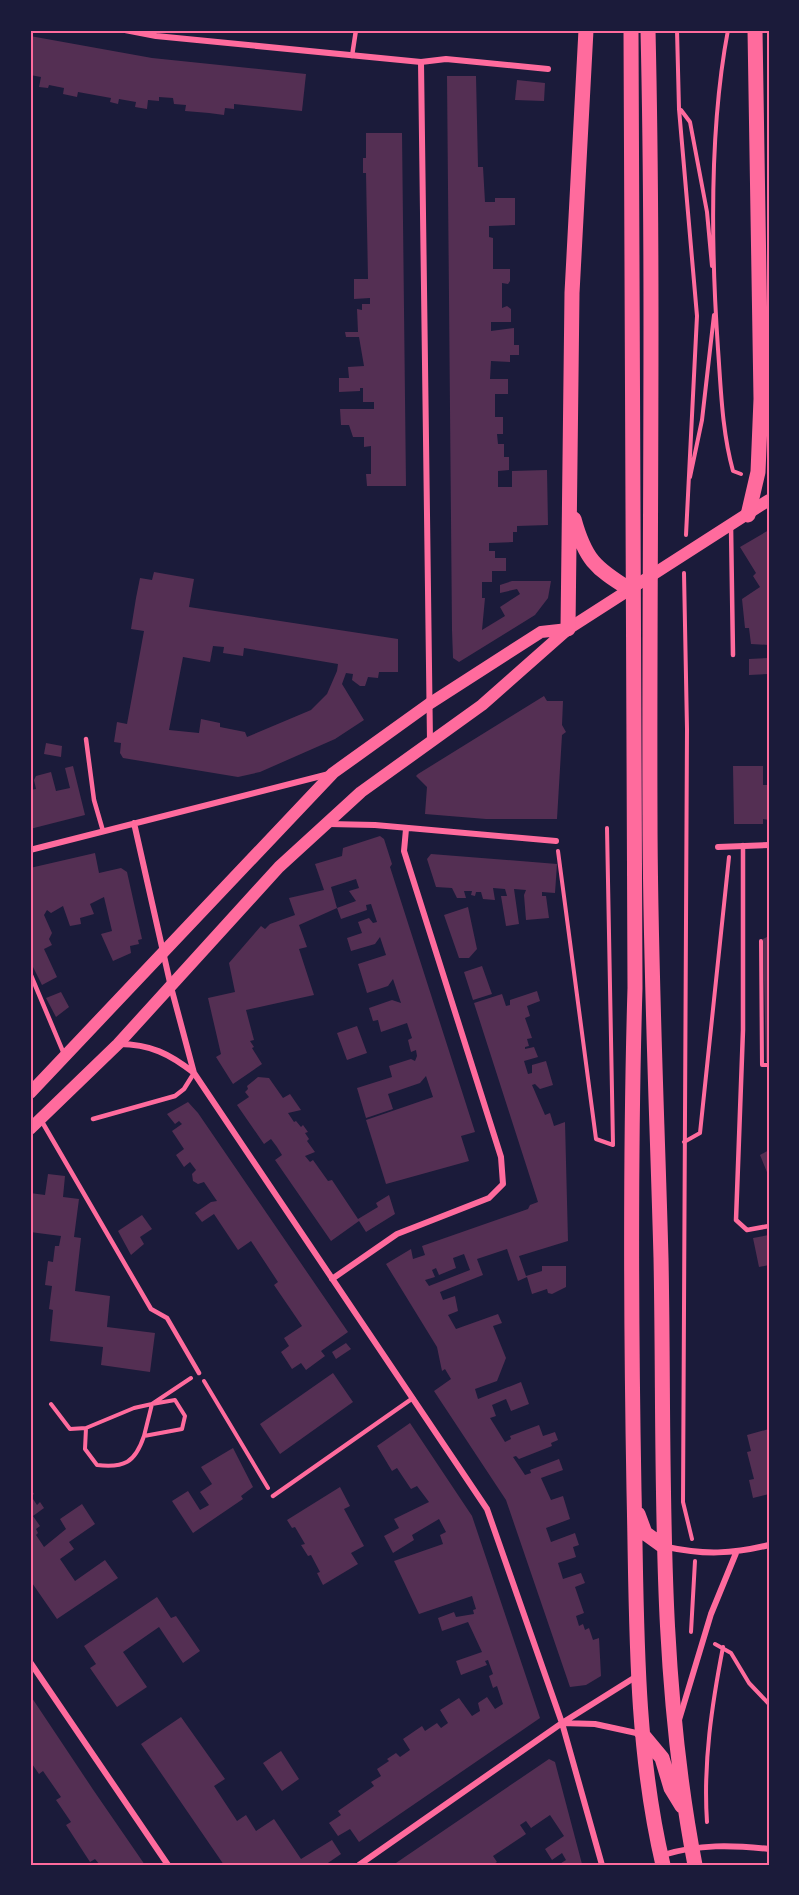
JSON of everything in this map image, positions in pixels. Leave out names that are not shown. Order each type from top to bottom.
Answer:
[{"type":"main road","points":[[568,628],[572,293],[586,30]]},
{"type":"main road","points":[[630,30],[635,988],[630,1159],[637,1675],[642,1734],[662,1860]]},
{"type":"main road","points":[[648,30],[650,816],[661,1260],[663,1546],[667,1635],[676,1732],[685,1811],[695,1865]]},
{"type":"main road","points":[[748,515],[756,480],[761,399],[755,30]]},
{"type":"main road","points":[[761,399],[769,424]]},
{"type":"main road","points":[[30,1129],[118,1044],[279,867],[361,792],[482,705],[568,628],[732,526],[769,500]]},
{"type":"main road","points":[[569,502],[581,543],[598,570],[630,589]]},
{"type":"main road","points":[[30,1093],[333,773],[429,704],[541,633],[568,628]]},
{"type":"main road","points":[[635,1504],[645,1533],[663,1546]]},
{"type":"main road","points":[[642,1734],[662,1758],[671,1788],[685,1811]]},
{"type":"street","points":[[125,30],[421,63],[446,59],[548,69]]},
{"type":"street","points":[[421,63],[430,741]]},
{"type":"street","points":[[30,850],[333,773]]},
{"type":"street","points":[[134,823],[171,987],[194,1073],[487,1509],[562,1723],[602,1865]]},
{"type":"street","points":[[326,824],[556,841]]},
{"type":"street","points":[[332,1279],[397,1234],[489,1198],[503,1184],[501,1157],[404,851],[406,829]]},
{"type":"street","points":[[718,847],[769,845]]},
{"type":"street","points":[[118,1044],[142,1045],[163,1051],[194,1073]]},
{"type":"street","points":[[663,1546],[695,1554],[736,1553],[769,1545]]},
{"type":"street","points":[[676,1732],[711,1614],[736,1553]]},
{"type":"street","points":[[30,1662],[168,1865]]},
{"type":"street","points":[[359,1865],[562,1723],[637,1675]]},
{"type":"street","points":[[562,1723],[595,1724],[642,1734]]},
{"type":"street","points":[[662,1860],[692,1847],[709,1845],[769,1849]]},
{"type":"lane","points":[[352,56],[356,30]]},
{"type":"lane","points":[[732,526],[734,655]]},
{"type":"lane","points":[[86,739],[94,800],[103,831]]},
{"type":"lane","points":[[742,845],[743,1030],[736,1220],[747,1230],[769,1226]]},
{"type":"lane","points":[[30,973],[65,1056]]},
{"type":"lane","points":[[93,1119],[175,1096],[184,1089],[194,1073]]},
{"type":"lane","points":[[41,1120],[151,1309],[167,1318],[199,1372]]},
{"type":"lane","points":[[273,1496],[413,1398]]},
{"type":"path","points":[[677,30],[680,109],[697,316],[685,539]]},
{"type":"path","points":[[687,492],[702,420],[715,303],[717,137],[723,57],[728,30]]},
{"type":"path","points":[[680,109],[690,122],[707,212],[724,439],[733,471],[756,480]]},
{"type":"path","points":[[684,563],[687,729],[683,1502],[695,1554],[690,1637]]},
{"type":"path","points":[[556,841],[596,1138],[613,1145]]},
{"type":"path","points":[[684,1142],[700,1134],[730,847]]},
{"type":"path","points":[[760,941],[762,1065],[769,1065]]},
{"type":"path","points":[[86,1428],[85,1449],[97,1466],[118,1467],[138,1454],[152,1404],[199,1372],[273,1496]]},
{"type":"path","points":[[51,1404],[70,1429],[86,1428],[134,1408],[175,1400],[185,1416],[182,1429],[144,1436]]},
{"type":"path","points":[[709,1845],[706,1770],[714,1694],[723,1647],[731,1653],[749,1683],[769,1704]]},
{"type":"building","points":[[30,36],[152,58],[306,74],[302,111],[234,104],[234,109],[225,108],[224,115],[185,111],[186,105],[174,104],[173,98],[159,97],[159,101],[148,100],[147,109],[135,107],[136,102],[119,99],[118,104],[110,102],[111,98],[78,92],[77,97],[63,94],[64,88],[49,85],[48,88],[39,87],[41,77],[30,75]]},
{"type":"building","points":[[447,76],[476,76],[478,167],[483,167],[485,202],[495,202],[495,198],[515,198],[515,225],[489,226],[489,237],[493,238],[493,269],[510,269],[510,281],[508,284],[502,283],[502,308],[507,306],[511,309],[511,322],[491,322],[491,331],[514,328],[514,345],[519,345],[519,355],[510,355],[510,362],[491,361],[490,379],[508,379],[508,394],[495,394],[495,417],[503,417],[503,434],[497,434],[498,444],[504,444],[504,457],[509,457],[509,470],[498,471],[498,487],[512,487],[512,471],[547,470],[548,525],[517,526],[517,532],[513,532],[513,542],[489,543],[489,551],[495,551],[495,558],[506,558],[506,571],[492,571],[492,582],[482,582],[482,598],[485,598],[482,630],[505,616],[500,607],[520,594],[517,589],[500,593],[500,585],[512,581],[551,581],[548,598],[535,615],[459,662],[453,658],[452,630]]},
{"type":"building","points":[[517,80],[545,83],[544,101],[515,100]]},
{"type":"building","points":[[366,133],[402,133],[406,486],[367,486],[366,474],[371,474],[371,446],[364,447],[364,437],[353,437],[349,425],[341,425],[340,409],[374,409],[374,402],[363,402],[363,388],[360,388],[360,391],[339,392],[339,378],[349,378],[348,367],[364,366],[359,337],[346,337],[345,332],[358,332],[357,309],[362,310],[362,304],[370,304],[370,298],[354,299],[354,279],[368,279],[366,173],[363,173],[363,158],[366,158]]},
{"type":"building","points":[[769,530],[769,645],[751,644],[749,628],[745,628],[742,599],[760,587],[753,576],[756,573],[740,547]]},
{"type":"building","points":[[154,572],[194,579],[189,607],[398,639],[398,672],[379,672],[378,678],[368,677],[365,686],[360,686],[352,680],[353,674],[346,673],[342,684],[364,720],[335,739],[260,772],[238,777],[123,758],[120,753],[121,743],[114,742],[117,722],[127,724],[144,631],[131,629],[136,598],[140,578],[152,580]],"holes":[[[213,646],[224,647],[223,653],[243,656],[244,648],[338,664],[337,671],[327,694],[311,710],[247,737],[245,732],[220,727],[220,723],[201,719],[199,733],[169,730],[183,657],[210,662]]]},
{"type":"building","points":[[769,658],[769,674],[749,675],[749,659]]},
{"type":"building","points":[[544,696],[547,701],[563,701],[562,725],[566,732],[562,735],[557,819],[486,819],[425,814],[427,787],[416,776],[418,774]]},
{"type":"building","points":[[46,743],[62,746],[61,757],[44,754]]},
{"type":"building","points":[[73,766],[85,815],[30,829],[30,790],[36,789],[34,780],[36,776],[51,772],[56,791],[70,788],[65,768]]},
{"type":"building","points":[[733,766],[763,766],[763,785],[769,785],[769,820],[763,819],[763,824],[734,824]]},
{"type":"building","points":[[380,836],[384,839],[392,864],[390,867],[475,1132],[461,1136],[469,1161],[386,1184],[366,1120],[433,1097],[426,1076],[420,1083],[388,1094],[393,1109],[366,1118],[357,1088],[392,1077],[389,1066],[411,1059],[415,1061],[417,1056],[416,1050],[411,1052],[408,1040],[412,1038],[407,1023],[381,1032],[378,1020],[373,1021],[369,1008],[392,1000],[401,1003],[393,979],[388,986],[367,993],[358,964],[386,955],[380,937],[375,944],[351,951],[347,938],[362,933],[358,922],[369,918],[373,923],[377,922],[371,904],[366,905],[367,910],[341,919],[337,908],[299,925],[307,947],[299,949],[314,995],[246,1010],[254,1040],[250,1041],[254,1047],[252,1048],[262,1064],[233,1084],[216,1057],[221,1054],[208,998],[235,992],[229,963],[261,926],[265,929],[270,924],[295,915],[289,898],[324,890],[315,864],[342,856],[343,848]],"holes":[[[356,879],[359,888],[349,891],[356,901],[337,908],[331,887]]]},
{"type":"building","points":[[95,853],[99,873],[121,868],[127,872],[142,939],[138,940],[139,944],[130,946],[131,953],[113,961],[101,934],[112,931],[104,897],[90,904],[94,914],[80,918],[81,924],[70,926],[63,906],[51,913],[47,910],[44,915],[52,933],[49,939],[52,945],[44,949],[57,977],[42,985],[30,961],[30,868]]},
{"type":"building","points":[[431,854],[557,864],[555,893],[542,892],[542,896],[546,896],[549,918],[526,920],[524,895],[526,890],[514,889],[519,924],[506,926],[501,896],[507,896],[505,889],[493,888],[495,900],[483,899],[481,892],[476,892],[475,896],[471,895],[472,891],[464,891],[466,898],[457,898],[452,888],[436,887],[427,859]]},
{"type":"building","points":[[468,907],[477,949],[469,958],[459,958],[444,915]]},
{"type":"building","points":[[769,936],[769,1061],[766,1062],[763,939]]},
{"type":"building","points":[[482,966],[492,994],[473,1000],[464,972]]},
{"type":"building","points":[[537,991],[540,1001],[527,1006],[530,1016],[525,1018],[532,1038],[527,1039],[529,1046],[525,1049],[534,1047],[538,1057],[524,1061],[528,1074],[532,1073],[532,1065],[546,1061],[553,1085],[540,1089],[535,1084],[532,1085],[545,1115],[550,1113],[554,1126],[565,1122],[568,1241],[519,1256],[526,1276],[542,1271],[542,1266],[566,1266],[566,1287],[552,1294],[548,1293],[547,1289],[532,1294],[527,1277],[518,1281],[507,1249],[477,1259],[483,1275],[440,1292],[443,1300],[455,1296],[458,1311],[448,1315],[456,1329],[498,1314],[502,1323],[493,1326],[506,1358],[497,1381],[475,1389],[478,1399],[521,1382],[529,1404],[511,1411],[506,1399],[492,1405],[496,1416],[490,1418],[505,1442],[511,1439],[510,1436],[539,1425],[543,1436],[555,1432],[558,1440],[551,1443],[552,1446],[519,1459],[516,1456],[513,1457],[525,1475],[531,1473],[530,1470],[559,1459],[563,1470],[541,1478],[551,1500],[563,1496],[570,1519],[546,1528],[551,1542],[575,1533],[579,1545],[573,1547],[576,1557],[558,1563],[563,1579],[581,1573],[585,1583],[575,1587],[584,1613],[576,1616],[579,1626],[583,1624],[585,1630],[589,1628],[593,1640],[599,1638],[601,1676],[586,1685],[570,1687],[506,1500],[434,1391],[451,1379],[445,1369],[442,1371],[437,1347],[386,1264],[411,1249],[413,1259],[425,1255],[422,1246],[528,1209],[530,1205],[538,1202],[474,1003],[502,994],[506,1006],[510,1005],[510,1000]],"holes":[[[464,1254],[470,1270],[429,1286],[425,1280],[435,1277],[432,1270],[436,1268],[439,1275],[456,1268],[453,1258]]]},
{"type":"building","points":[[61,992],[69,1007],[56,1017],[46,998]]},
{"type":"building","points":[[357,1026],[367,1053],[347,1060],[337,1033]]},
{"type":"building","points":[[258,1077],[269,1078],[283,1098],[290,1094],[301,1110],[288,1113],[294,1122],[296,1121],[301,1127],[303,1125],[308,1132],[305,1133],[309,1139],[307,1141],[315,1152],[305,1156],[310,1162],[313,1160],[328,1181],[332,1180],[358,1219],[378,1207],[376,1203],[389,1195],[395,1214],[366,1232],[359,1221],[331,1241],[275,1160],[282,1155],[277,1147],[271,1139],[264,1144],[237,1105],[249,1097],[245,1092],[248,1089],[247,1086]]},
{"type":"building","points":[[188,1102],[198,1113],[348,1332],[321,1351],[325,1356],[306,1370],[301,1363],[292,1369],[281,1352],[289,1346],[284,1338],[302,1326],[274,1285],[278,1282],[251,1241],[238,1250],[214,1214],[202,1222],[195,1213],[211,1202],[217,1201],[204,1182],[198,1184],[193,1181],[192,1174],[196,1170],[190,1162],[184,1167],[176,1155],[184,1149],[172,1131],[182,1124],[179,1121],[175,1124],[167,1114]]},
{"type":"building","points":[[769,1150],[769,1177],[760,1155]]},
{"type":"building","points":[[48,1174],[65,1176],[63,1197],[79,1199],[74,1237],[81,1238],[75,1291],[110,1296],[107,1327],[155,1333],[150,1372],[101,1365],[103,1347],[50,1341],[53,1310],[49,1309],[52,1286],[45,1285],[48,1261],[53,1262],[55,1246],[59,1246],[61,1236],[30,1232],[30,1193],[45,1195]]},
{"type":"building","points":[[142,1215],[152,1229],[140,1237],[144,1244],[131,1255],[118,1231]]},
{"type":"building","points":[[769,1235],[769,1265],[759,1267],[753,1238]]},
{"type":"building","points":[[346,1343],[351,1349],[336,1359],[332,1352]]},
{"type":"building","points":[[333,1373],[353,1402],[280,1454],[260,1424]]},
{"type":"building","points":[[410,1423],[472,1516],[540,1718],[359,1842],[350,1829],[338,1836],[329,1823],[341,1815],[338,1811],[374,1786],[371,1782],[381,1776],[377,1769],[389,1761],[387,1759],[396,1753],[400,1757],[410,1750],[403,1739],[422,1726],[425,1731],[437,1723],[441,1728],[448,1723],[440,1710],[459,1698],[472,1716],[480,1711],[478,1703],[487,1697],[495,1709],[503,1704],[497,1686],[493,1688],[489,1676],[493,1674],[488,1660],[485,1661],[487,1665],[461,1675],[456,1661],[482,1652],[468,1622],[442,1631],[438,1618],[454,1612],[456,1617],[474,1614],[473,1610],[476,1609],[472,1596],[419,1614],[394,1561],[443,1544],[440,1535],[446,1532],[439,1519],[412,1535],[414,1540],[393,1553],[384,1536],[399,1528],[394,1519],[429,1502],[417,1486],[411,1489],[397,1468],[392,1471],[377,1446]]},
{"type":"building","points":[[769,1429],[769,1494],[753,1498],[749,1480],[754,1479],[747,1452],[751,1451],[747,1435]]},
{"type":"building","points":[[233,1448],[253,1487],[241,1496],[243,1499],[193,1533],[172,1501],[188,1491],[200,1510],[209,1505],[200,1492],[212,1484],[201,1467]]},
{"type":"building","points":[[340,1487],[350,1506],[344,1509],[364,1546],[351,1553],[358,1564],[323,1585],[317,1573],[320,1572],[311,1555],[308,1556],[301,1545],[305,1544],[295,1527],[292,1528],[287,1520]]},
{"type":"building","points":[[30,1488],[34,1494],[31,1496],[37,1505],[40,1502],[44,1508],[33,1516],[40,1526],[36,1529],[38,1533],[36,1535],[44,1547],[66,1529],[60,1519],[82,1504],[95,1524],[69,1542],[74,1549],[60,1559],[75,1581],[105,1560],[118,1578],[57,1619],[30,1580]]},
{"type":"building","points":[[157,1597],[171,1618],[176,1616],[200,1651],[183,1663],[159,1627],[123,1652],[147,1687],[117,1707],[90,1668],[96,1664],[84,1646]]},
{"type":"building","points":[[30,1695],[145,1865],[100,1865],[95,1859],[90,1862],[66,1825],[71,1822],[56,1800],[61,1797],[43,1771],[39,1774],[30,1761]]},
{"type":"building","points":[[181,1717],[225,1779],[214,1786],[237,1821],[246,1815],[256,1831],[274,1819],[301,1859],[332,1840],[341,1854],[325,1865],[224,1865],[141,1744]]},
{"type":"building","points":[[281,1751],[299,1779],[282,1791],[263,1763]]},
{"type":"building","points":[[549,1759],[555,1762],[582,1864],[558,1865],[566,1860],[562,1853],[552,1860],[545,1849],[564,1836],[550,1815],[531,1828],[526,1821],[520,1825],[526,1834],[493,1856],[497,1862],[492,1865],[483,1863],[393,1865]]}]
